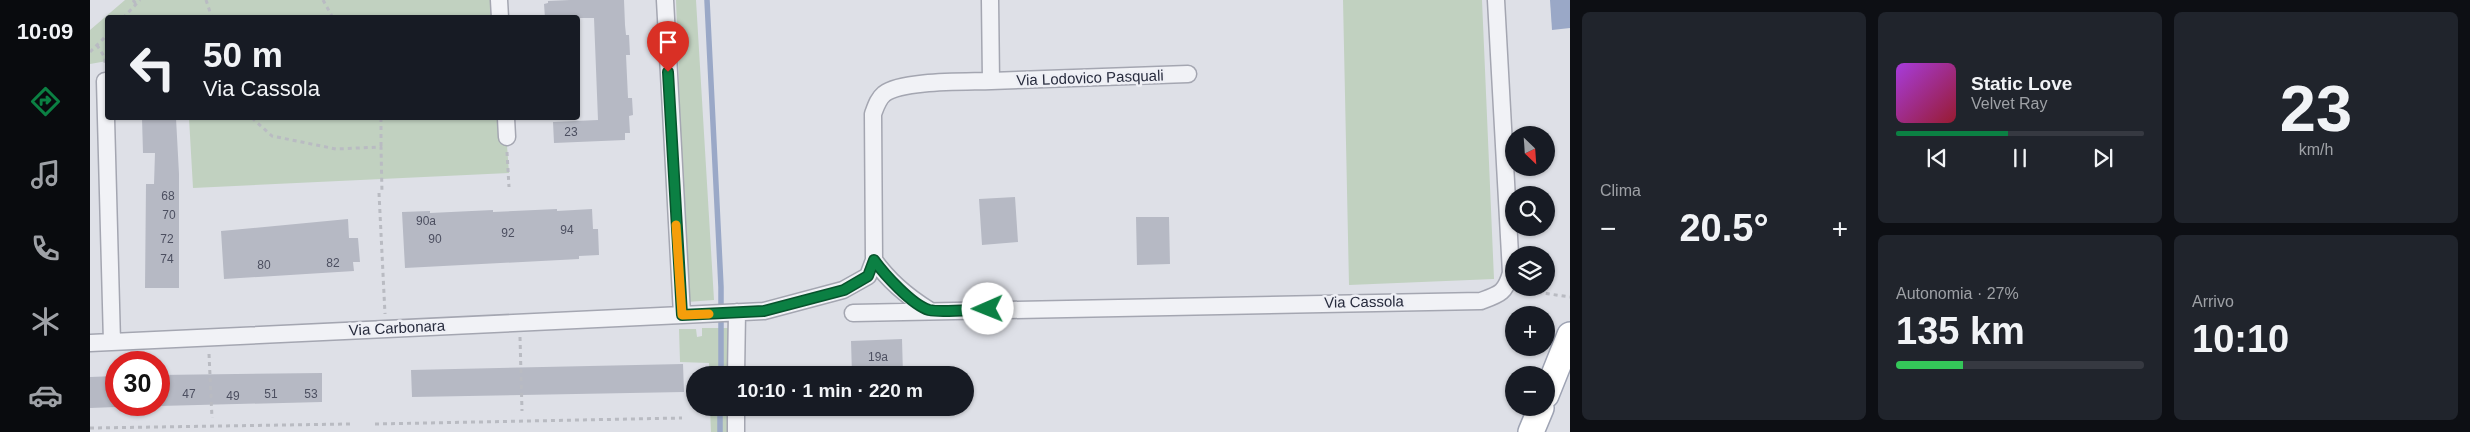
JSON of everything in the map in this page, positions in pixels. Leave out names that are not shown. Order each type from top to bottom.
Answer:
[{"type":"main road","points":[[1555,372],[1570,334]]},
{"type":"main road","points":[[1531,432],[1538,416]]},
{"type":"street","points":[[500,0],[500,15]]},
{"type":"street","points":[[664,0],[682,315]]},
{"type":"street","points":[[990,0],[991,81]]},
{"type":"street","points":[[1496,0],[1510,246]]},
{"type":"street","name":"Via Lodovico Pasquali","points":[[874,260],[873,114],[877,102],[885,93],[900,87],[991,81],[1188,74]]},
{"type":"street","points":[[106,120],[112,342]]},
{"type":"street","points":[[506,120],[507,137]]},
{"type":"street","points":[[874,260],[883,273],[910,298],[929,310]]},
{"type":"street","points":[[736,366],[737,312],[764,311],[844,290],[868,276],[874,260]]},
{"type":"street","name":"Via Cassola","points":[[852,313],[929,310],[1481,301],[1497,295],[1505,289]]},
{"type":"street","name":"Via Carbonara","points":[[90,343],[737,312]]},
{"type":"street","points":[[736,416],[736,432]]},
{"type":"path","points":[[133,0],[136,4]]},
{"type":"path","points":[[127,15],[140,0]]},
{"type":"path","points":[[206,0],[211,15]]},
{"type":"path","points":[[323,0],[332,15]]},
{"type":"path","points":[[90,52],[105,37]]},
{"type":"path","points":[[97,45],[105,58],[105,81]]},
{"type":"path","points":[[254,120],[272,136],[336,149],[381,147]]},
{"type":"path","points":[[381,120],[385,329]]},
{"type":"path","points":[[507,137],[509,187]]},
{"type":"path","points":[[1555,295],[1570,297]]},
{"type":"path","points":[[520,334],[522,411]]},
{"type":"path","points":[[209,349],[212,418]]},
{"type":"path","points":[[375,424],[682,418]]},
{"type":"path","points":[[90,428],[350,424]]},
{"type":"green space","points":[[125,0],[499,0],[499,15],[108,15]]},
{"type":"green space","points":[[676,0],[696,0],[714,300],[687,302]]},
{"type":"green space","points":[[1343,0],[1482,0],[1494,279],[1349,285]]},
{"type":"green space","points":[[105,17],[105,61],[90,64],[90,30]]},
{"type":"green space","points":[[189,120],[505,120],[509,173],[193,188]]},
{"type":"green space","points":[[702,328],[730,328],[729,366],[709,366],[709,363],[680,362],[679,329],[696,329],[697,337],[702,336]]},
{"type":"green space","points":[[710,416],[729,416],[729,432],[711,432]]},
{"type":"water","points":[[1550,0],[1570,0],[1570,28],[1552,30]]},
{"type":"building","points":[[624,0],[626,35],[629,35],[630,55],[626,55],[628,98],[632,98],[633,115],[629,116],[630,133],[625,133],[625,140],[554,143],[553,122],[598,120],[594,18],[580,18],[580,15],[545,15],[544,4],[548,3],[548,1]]},
{"type":"building","points":[[142,120],[176,120],[179,174],[179,288],[145,288],[146,184],[154,184],[155,153],[143,153]]},
{"type":"building","points":[[1015,197],[1018,242],[982,245],[979,199]]},
{"type":"building","points":[[557,209],[557,211],[592,209],[593,229],[598,229],[599,255],[579,256],[579,259],[405,268],[402,212],[430,211],[430,213],[493,210],[493,212]]},
{"type":"building","points":[[1136,217],[1169,217],[1170,264],[1137,265]]},
{"type":"building","points":[[348,219],[349,238],[358,238],[360,262],[353,262],[354,271],[224,279],[221,231]]},
{"type":"building","points":[[902,339],[903,366],[852,366],[851,341]]},
{"type":"building","points":[[683,364],[684,392],[412,397],[411,370]]},
{"type":"building","points":[[322,373],[322,402],[170,406],[170,375]]},
{"type":"building","points":[[105,376],[105,407],[90,408],[90,377]]},
{"type":"waterway","points":[[707,0],[721,287],[721,366]]},
{"type":"waterway","points":[[720,416],[720,432]]},
{"type":"slow traffic","points":[[676,225],[682,315],[709,314]]},
{"type":"route","points":[[668,72],[682,315],[764,311],[844,290],[868,276],[874,260],[883,273],[910,298],[929,310],[988,309]]}]
